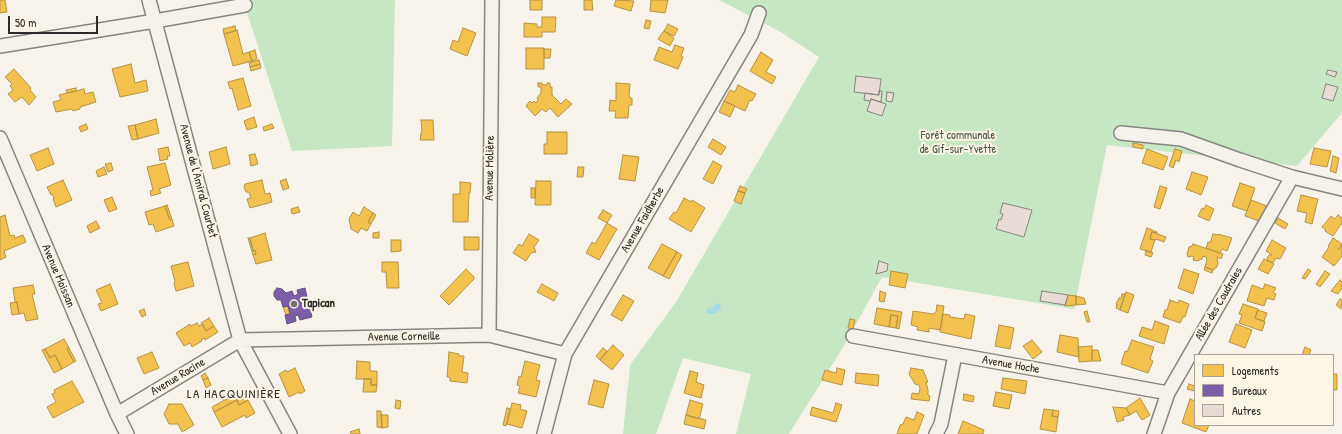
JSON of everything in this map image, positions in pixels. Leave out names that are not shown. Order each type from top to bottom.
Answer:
[{"type":"street","name":"Avenue de l'Amiral Courbet","points":[[149,0],[240,340],[290,434]]},
{"type":"street","name":"Avenue Molière","points":[[489,335],[492,0]]},
{"type":"street","points":[[0,46],[245,5]]},
{"type":"street","name":"Avenue Faidherbe","points":[[544,434],[565,354],[751,35],[759,13]]},
{"type":"street","points":[[1121,133],[1181,139],[1292,177],[1342,189]]},
{"type":"street","name":"Avenue Moissan","points":[[0,138],[116,414],[127,434]]},
{"type":"street","name":"Allée des Coudraies","points":[[1154,434],[1168,393],[1292,177]]},
{"type":"street","name":"Avenue Corneille","points":[[240,340],[489,335],[565,354]]},
{"type":"street","name":"Avenue Hoche","points":[[853,336],[1168,393]]},
{"type":"street","name":"Avenue Racine","points":[[116,414],[240,340]]},
{"type":"street","points":[[936,434],[940,424],[955,355]]},
{"type":"green space","points":[[243,0],[395,0],[392,146],[292,151]]},
{"type":"green space","name":"Forêt communale de Gif-sur-Yvette","points":[[719,0],[1342,0],[1342,113],[1297,166],[1107,145],[1074,309],[882,277],[845,344],[789,434],[736,434],[751,374],[683,358],[656,434],[623,434],[630,365],[676,302],[819,57],[779,31]]},
{"type":"water","points":[[719,303],[721,306],[720,310],[715,314],[708,314],[706,312],[707,309]]},
{"type":"building: Logements","points":[[0,0],[5,0],[7,12],[0,13]]},
{"type":"building: Logements","points":[[530,0],[542,0],[542,10],[530,10]]},
{"type":"building: Logements","points":[[584,0],[592,0],[593,10],[584,10]]},
{"type":"building: Logements","points":[[616,0],[634,1],[631,11],[614,6]]},
{"type":"building: Logements","points":[[651,0],[668,0],[665,13],[650,11]]},
{"type":"building: Logements","points":[[542,17],[556,17],[555,32],[542,32],[542,37],[524,37],[524,23],[537,24],[537,27],[542,27]]},
{"type":"building: Logements","points":[[646,20],[651,21],[649,29],[644,28]]},
{"type":"building: Logements","points":[[668,24],[678,29],[674,36],[664,31]]},
{"type":"building: Logements","points":[[235,26],[236,31],[224,34],[223,29]]},
{"type":"building: Logements","points":[[463,28],[476,33],[467,56],[450,49],[453,40],[458,42]]},
{"type":"building: Logements","points":[[237,30],[243,54],[249,52],[252,61],[233,66],[224,34]]},
{"type":"building: Logements","points":[[664,31],[674,38],[670,46],[658,39]]},
{"type":"building: Logements","points":[[675,45],[684,48],[681,56],[683,57],[678,69],[654,60],[659,47],[672,52]]},
{"type":"building: Logements","points":[[526,48],[544,48],[544,69],[526,69]]},
{"type":"building: Logements","points":[[544,49],[551,49],[550,58],[544,58]]},
{"type":"building: Logements","points":[[255,50],[257,59],[252,61],[249,52]]},
{"type":"building: Logements","points":[[761,52],[773,60],[766,72],[776,77],[772,84],[750,71]]},
{"type":"building: Logements","points":[[259,60],[260,64],[250,67],[249,63]]},
{"type":"building: Logements","points":[[131,64],[135,83],[146,80],[148,91],[120,97],[112,69]]},
{"type":"building: Logements","points":[[260,64],[261,68],[251,71],[250,67]]},
{"type":"building: Logements","points":[[14,69],[31,88],[30,90],[36,97],[29,105],[22,97],[15,102],[8,94],[13,90],[10,86],[12,84],[5,77]]},
{"type":"building: Logements","points":[[243,78],[251,106],[238,110],[232,88],[230,89],[228,82]]},
{"type":"building: Logements","points":[[538,83],[547,85],[547,83],[550,83],[550,87],[552,87],[552,95],[561,104],[566,99],[572,104],[558,117],[550,108],[546,112],[542,109],[535,116],[526,106],[530,101],[532,103],[534,101],[536,103],[538,100],[537,98],[541,93],[541,87],[538,87]]},
{"type":"building: Logements","points":[[616,83],[630,84],[629,95],[630,98],[632,98],[632,105],[629,105],[628,118],[615,118],[616,111],[609,111],[610,100],[616,101]]},
{"type":"building: Logements","points":[[738,85],[756,94],[752,101],[750,100],[745,111],[724,101],[730,90],[735,92]]},
{"type":"building: Logements","points":[[76,88],[76,91],[67,93],[66,90]]},
{"type":"building: Logements","points":[[84,89],[85,94],[93,92],[96,102],[73,111],[72,109],[56,112],[53,102],[61,100],[59,95]]},
{"type":"building: Logements","points":[[724,101],[735,106],[730,117],[719,112]]},
{"type":"building: Logements","points":[[254,117],[257,127],[247,130],[244,121]]},
{"type":"building: Logements","points":[[156,119],[159,133],[138,139],[135,125]]},
{"type":"building: Logements","points":[[421,120],[433,120],[434,140],[420,140],[422,133]]},
{"type":"building: Logements","points":[[86,124],[88,129],[81,132],[79,127]]},
{"type":"building: Logements","points":[[272,124],[274,128],[264,131],[263,127]]},
{"type":"building: Logements","points":[[135,125],[138,139],[132,140],[128,126]]},
{"type":"building: Logements","points":[[547,132],[567,132],[567,154],[544,154],[544,144],[547,144]]},
{"type":"building: Logements","points":[[713,139],[726,147],[721,155],[708,147]]},
{"type":"building: Logements","points":[[1133,143],[1143,145],[1143,149],[1133,147]]},
{"type":"building: Logements","points":[[168,147],[170,156],[167,156],[168,159],[160,161],[158,149]]},
{"type":"building: Logements","points":[[226,147],[230,164],[213,169],[209,152]]},
{"type":"building: Logements","points":[[48,148],[54,164],[37,171],[30,155]]},
{"type":"building: Logements","points":[[1314,148],[1331,151],[1327,167],[1310,164]]},
{"type":"building: Logements","points":[[1147,149],[1168,157],[1163,170],[1142,163]]},
{"type":"building: Logements","points":[[1175,149],[1182,151],[1179,162],[1176,160],[1173,168],[1169,166]]},
{"type":"building: Logements","points":[[255,154],[258,164],[251,166],[249,155]]},
{"type":"building: Logements","points":[[623,155],[639,157],[635,181],[619,179]]},
{"type":"building: Logements","points":[[1333,156],[1339,158],[1336,173],[1330,171]]},
{"type":"building: Logements","points":[[713,161],[722,166],[713,184],[703,179]]},
{"type":"building: Logements","points":[[111,163],[113,170],[108,172],[105,164]]},
{"type":"building: Logements","points":[[165,163],[171,185],[159,189],[161,193],[151,196],[150,191],[153,190],[147,167]]},
{"type":"building: Logements","points":[[104,167],[107,174],[98,177],[96,171]]},
{"type":"building: Logements","points":[[578,167],[584,167],[583,177],[577,177]]},
{"type":"building: Logements","points":[[1192,172],[1208,177],[1201,195],[1186,189]]},
{"type":"building: Logements","points":[[286,179],[289,188],[283,190],[280,181]]},
{"type":"building: Logements","points":[[63,180],[72,200],[56,207],[54,198],[47,187]]},
{"type":"building: Logements","points":[[262,180],[265,194],[270,193],[272,202],[250,208],[247,199],[251,198],[249,192],[246,192],[244,187],[245,184]]},
{"type":"building: Logements","points":[[536,181],[551,181],[551,205],[535,205]]},
{"type":"building: Logements","points":[[460,182],[471,183],[469,193],[468,222],[453,222],[453,194],[460,194]]},
{"type":"building: Logements","points":[[1240,183],[1255,188],[1247,211],[1232,206]]},
{"type":"building: Logements","points":[[740,186],[747,189],[745,193],[738,191]]},
{"type":"building: Logements","points":[[1160,186],[1167,188],[1160,209],[1154,207]]},
{"type":"building: Logements","points":[[531,188],[535,188],[535,198],[531,198]]},
{"type":"building: Logements","points":[[738,191],[745,193],[741,204],[734,201]]},
{"type":"building: Logements","points":[[1301,195],[1318,199],[1312,224],[1305,222],[1307,213],[1297,211]]},
{"type":"building: Logements","points":[[112,197],[117,209],[109,212],[104,200]]},
{"type":"building: Logements","points":[[684,198],[691,202],[692,200],[705,208],[691,232],[669,219],[674,212],[676,213]]},
{"type":"building: Logements","points":[[1251,200],[1267,206],[1259,221],[1245,216]]},
{"type":"building: Logements","points":[[167,205],[172,219],[170,220],[165,206]]},
{"type":"building: Logements","points":[[1206,205],[1214,209],[1209,221],[1198,216],[1202,208],[1204,209]]},
{"type":"building: Logements","points":[[165,206],[174,226],[156,232],[153,224],[149,225],[145,212]]},
{"type":"building: Logements","points":[[298,207],[300,212],[292,214],[291,209]]},
{"type":"building: Logements","points":[[364,207],[373,213],[368,222],[371,224],[367,231],[361,228],[358,233],[351,229],[349,219],[353,212],[359,216]]},
{"type":"building: Logements","points":[[603,210],[612,215],[607,223],[598,218]]},
{"type":"building: Logements","points":[[373,213],[376,215],[371,224],[368,222]]},
{"type":"building: Logements","points":[[5,215],[10,236],[14,235],[15,238],[23,235],[26,242],[4,251],[6,257],[0,260],[0,217]]},
{"type":"building: Logements","points":[[1338,215],[1342,218],[1342,224],[1333,236],[1322,227],[1331,216],[1335,219]]},
{"type":"building: Logements","points":[[1278,218],[1288,224],[1285,229],[1275,223]]},
{"type":"building: Logements","points":[[96,221],[100,228],[90,233],[87,226]]},
{"type":"building: Logements","points":[[607,223],[617,229],[599,260],[586,253],[592,242],[595,244]]},
{"type":"building: Logements","points":[[1147,228],[1157,232],[1152,232],[1150,239],[1155,240],[1151,252],[1140,249]]},
{"type":"building: Logements","points":[[379,232],[379,238],[373,238],[373,233]]},
{"type":"building: Logements","points":[[1152,232],[1166,237],[1164,242],[1156,239],[1150,239]]},
{"type":"building: Logements","points":[[265,233],[272,260],[256,264],[253,255],[256,254],[255,250],[253,251],[250,238]]},
{"type":"building: Logements","points":[[529,234],[539,240],[534,247],[536,252],[531,253],[526,261],[513,253],[519,244],[522,246]]},
{"type":"building: Logements","points":[[1213,234],[1232,238],[1227,251],[1222,249],[1220,253],[1206,248],[1208,242],[1210,243]]},
{"type":"building: Logements","points":[[464,237],[479,237],[479,250],[464,250]]},
{"type":"building: Logements","points":[[248,238],[250,238],[253,251],[255,250],[256,254],[253,255]]},
{"type":"building: Logements","points":[[1333,238],[1342,244],[1338,250],[1342,245],[1342,256],[1334,266],[1322,257]]},
{"type":"building: Logements","points":[[391,240],[401,240],[401,251],[391,252]]},
{"type":"building: Logements","points":[[1272,240],[1286,248],[1280,259],[1276,258],[1273,263],[1268,261],[1267,258],[1269,255],[1272,255],[1266,251]]},
{"type":"building: Logements","points":[[662,244],[677,252],[663,276],[648,268]]},
{"type":"building: Logements","points":[[1193,244],[1223,254],[1221,259],[1217,257],[1217,267],[1213,270],[1205,267],[1207,260],[1206,257],[1203,256],[1202,259],[1197,261],[1193,260],[1194,257],[1192,256],[1188,257],[1187,254],[1189,247]]},
{"type":"building: Logements","points":[[1146,251],[1153,253],[1151,257],[1145,255]]},
{"type":"building: Logements","points":[[677,252],[682,255],[669,279],[663,276]]},
{"type":"building: Logements","points":[[1264,259],[1274,264],[1268,274],[1258,269]]},
{"type":"building: Logements","points":[[188,262],[194,286],[176,291],[171,266]]},
{"type":"building: Logements","points":[[382,262],[398,262],[399,288],[387,288],[386,272],[382,272]]},
{"type":"building: Logements","points":[[1205,267],[1213,270],[1212,273],[1204,270]]},
{"type":"building: Logements","points":[[466,269],[474,277],[474,279],[449,305],[440,296]]},
{"type":"building: Logements","points":[[1184,269],[1199,274],[1193,294],[1178,288]]},
{"type":"building: Logements","points":[[1308,269],[1311,271],[1305,279],[1302,278]]},
{"type":"building: Logements","points":[[891,271],[908,274],[905,288],[889,285]]},
{"type":"building: Logements","points":[[1325,271],[1330,274],[1320,287],[1316,284]]},
{"type":"building: Logements","points":[[1340,280],[1342,282],[1342,288],[1338,294],[1331,291]]},
{"type":"building: Logements","points":[[110,284],[118,304],[101,311],[98,304],[102,303],[96,290]]},
{"type":"building: Logements","points":[[542,284],[558,293],[554,301],[537,292]]},
{"type":"building: Logements","points":[[1265,284],[1276,288],[1273,293],[1276,294],[1274,300],[1267,298],[1264,306],[1247,301],[1252,285],[1263,289]]},
{"type":"building: Logements","points":[[33,285],[35,294],[32,294],[38,319],[26,321],[24,313],[19,314],[13,288]]},
{"type":"building: Logements","points":[[880,291],[886,293],[884,302],[879,301]]},
{"type":"building: Logements","points":[[1126,292],[1134,295],[1128,313],[1120,310]]},
{"type":"building: Logements","points":[[1122,294],[1125,294],[1120,310],[1116,308],[1116,304],[1119,298],[1121,298]]},
{"type":"building: Logements","points":[[623,295],[634,301],[622,321],[611,315]]},
{"type":"building: Logements","points":[[1068,295],[1076,296],[1076,305],[1065,306]]},
{"type":"building: Logements","points":[[1076,296],[1084,298],[1086,304],[1076,305]]},
{"type":"building: Logements","points":[[1340,299],[1342,300],[1341,309],[1336,305]]},
{"type":"building: Logements","points":[[1170,300],[1178,303],[1179,300],[1189,304],[1185,317],[1183,317],[1180,323],[1163,317]]},
{"type":"building: Logements","points":[[17,302],[19,314],[12,315],[10,303]]},
{"type":"building: Logements","points":[[1243,304],[1258,309],[1255,318],[1265,322],[1262,331],[1239,323],[1242,315],[1239,314]]},
{"type":"building: Logements","points":[[937,305],[944,306],[940,330],[929,328],[929,332],[917,330],[918,327],[911,325],[913,311],[933,314],[936,312]]},
{"type":"building: Logements","points":[[288,306],[290,314],[286,315],[283,307]]},
{"type":"building: Logements","points":[[877,308],[902,312],[899,329],[896,328],[898,316],[891,315],[889,327],[874,324]]},
{"type":"building: Logements","points":[[144,309],[146,315],[142,317],[139,311]]},
{"type":"building: Logements","points":[[1258,310],[1267,313],[1264,321],[1255,318]]},
{"type":"building: Logements","points":[[1087,311],[1090,322],[1087,322],[1084,312]]},
{"type":"building: Logements","points":[[943,314],[950,315],[950,317],[964,319],[965,314],[975,316],[971,339],[940,332]]},
{"type":"building: Logements","points":[[891,315],[898,316],[896,328],[889,327]]},
{"type":"building: Logements","points":[[209,318],[214,326],[206,331],[201,323]]},
{"type":"building: Logements","points":[[850,319],[855,320],[853,329],[848,328]]},
{"type":"building: Logements","points":[[1155,321],[1169,326],[1164,344],[1139,336],[1142,327],[1152,330]]},
{"type":"building: Logements","points":[[197,323],[199,326],[203,324],[206,331],[214,326],[218,332],[205,340],[204,338],[192,347],[190,343],[184,346],[176,333],[190,324],[191,326]]},
{"type":"building: Logements","points":[[1236,324],[1252,330],[1245,348],[1229,342]]},
{"type":"building: Logements","points":[[999,325],[1014,328],[1010,349],[995,346]]},
{"type":"building: Logements","points":[[1060,335],[1078,338],[1079,357],[1057,352]]},
{"type":"building: Logements","points":[[64,339],[69,348],[67,349],[74,362],[62,369],[55,355],[50,358],[45,349]]},
{"type":"building: Logements","points":[[1032,340],[1042,352],[1033,359],[1023,346]]},
{"type":"building: Logements","points":[[1132,340],[1154,347],[1150,359],[1153,361],[1148,373],[1121,364],[1125,351],[1127,352]]},
{"type":"building: Logements","points":[[613,345],[624,355],[612,370],[600,360]]},
{"type":"building: Logements","points":[[1092,346],[1092,361],[1079,362],[1078,347]]},
{"type":"building: Logements","points":[[1305,347],[1311,350],[1309,354],[1302,354]]},
{"type":"building: Logements","points":[[69,348],[76,361],[74,362],[67,349]]},
{"type":"building: Logements","points":[[603,348],[607,351],[600,360],[596,356]]},
{"type":"building: Logements","points":[[45,349],[50,358],[55,355],[62,369],[54,373],[42,350]]},
{"type":"building: Logements","points":[[1092,350],[1098,350],[1101,361],[1092,361]]},
{"type":"building: Logements","points":[[152,352],[159,368],[144,374],[137,358]]},
{"type":"building: Logements","points":[[449,352],[459,354],[459,356],[464,356],[462,372],[468,373],[467,383],[450,381],[450,377],[447,377]]},
{"type":"building: Logements","points":[[357,361],[370,362],[370,371],[377,371],[377,385],[371,385],[371,379],[356,379]]},
{"type":"building: Logements","points":[[525,361],[540,365],[536,380],[540,381],[536,397],[518,393],[520,386],[517,385],[519,376],[521,377]]},
{"type":"building: Logements","points":[[295,368],[305,391],[289,397],[279,374],[286,370],[287,372]]},
{"type":"building: Logements","points":[[837,368],[845,370],[842,385],[822,380],[825,370],[836,373]]},
{"type":"building: Logements","points":[[911,368],[923,370],[928,382],[926,382],[928,395],[930,396],[929,401],[911,399],[912,393],[919,394],[920,388],[919,385],[915,384],[909,374]]},
{"type":"building: Logements","points":[[690,371],[698,373],[696,382],[704,385],[701,398],[684,393]]},
{"type":"building: Logements","points":[[205,373],[208,378],[203,380],[201,376]]},
{"type":"building: Logements","points":[[856,373],[879,375],[878,386],[855,383]]},
{"type":"building: Logements","points":[[1334,374],[1337,374],[1337,390],[1334,390]]},
{"type":"building: Logements","points":[[208,378],[211,385],[206,388],[203,380]]},
{"type":"building: Logements","points":[[1003,378],[1027,381],[1025,394],[1001,389]]},
{"type":"building: Logements","points":[[364,379],[371,379],[371,385],[377,385],[376,392],[363,392]]},
{"type":"building: Logements","points":[[594,380],[609,384],[603,408],[588,404]]},
{"type":"building: Logements","points":[[72,381],[84,402],[53,418],[47,407],[56,402],[52,394],[55,393],[54,390]]},
{"type":"building: Logements","points":[[1189,384],[1194,386],[1194,391],[1187,389]]},
{"type":"building: Logements","points":[[243,390],[248,400],[239,405],[237,400],[214,412],[212,407]]},
{"type":"building: Logements","points":[[996,392],[1012,395],[1009,409],[993,406]]},
{"type":"building: Logements","points":[[964,394],[974,396],[973,402],[963,400]]},
{"type":"building: Logements","points":[[1140,398],[1150,415],[1142,420],[1136,411],[1130,415],[1126,408]]},
{"type":"building: Logements","points":[[1190,399],[1194,401],[1194,426],[1209,426],[1206,432],[1182,423]]},
{"type":"building: Logements","points":[[237,400],[239,405],[248,400],[255,413],[246,418],[245,415],[222,427],[214,412]]},
{"type":"building: Logements","points":[[396,400],[401,401],[400,409],[395,408]]},
{"type":"building: Logements","points":[[690,400],[703,404],[699,419],[686,415]]},
{"type":"building: Logements","points":[[512,403],[521,405],[520,409],[527,411],[522,428],[507,424]]},
{"type":"building: Logements","points":[[836,403],[842,405],[836,422],[810,415],[812,407],[833,413]]},
{"type":"building: Logements","points":[[169,404],[182,404],[194,425],[182,432],[178,424],[169,424],[164,414]]},
{"type":"building: Logements","points":[[1113,407],[1126,408],[1130,415],[1123,417],[1124,420],[1117,422]]},
{"type":"building: Logements","points":[[507,408],[510,409],[506,426],[503,425]]},
{"type":"building: Logements","points":[[1044,409],[1053,410],[1052,416],[1058,417],[1056,432],[1040,429]]},
{"type":"building: Logements","points":[[1053,410],[1059,411],[1058,417],[1052,416]]},
{"type":"building: Logements","points":[[377,411],[381,411],[382,428],[377,427]]},
{"type":"building: Logements","points":[[917,412],[924,415],[917,434],[897,434],[900,425],[903,424],[906,417],[914,420]]},
{"type":"building: Logements","points":[[381,415],[388,415],[388,427],[382,428]]},
{"type":"building: Logements","points":[[686,415],[706,420],[704,429],[684,424]]},
{"type":"building: Logements","points":[[963,421],[984,430],[983,434],[958,434]]},
{"type":"building: Logements","points":[[359,429],[360,434],[351,434],[350,432]]},
{"type":"building: Bureaux","points":[[277,288],[282,289],[286,293],[292,291],[294,296],[298,294],[297,290],[305,288],[307,297],[302,299],[303,302],[308,301],[312,317],[300,320],[298,315],[295,316],[296,321],[287,324],[285,315],[290,314],[288,306],[283,307],[281,300],[277,300],[274,296],[274,292]]},
{"type":"building: Autres","points":[[1328,70],[1337,72],[1335,77],[1326,74]]},
{"type":"building: Autres","points":[[856,76],[881,79],[879,95],[854,92]]},
{"type":"building: Autres","points":[[1326,84],[1338,87],[1333,101],[1322,98]]},
{"type":"building: Autres","points":[[879,91],[882,91],[881,102],[871,99],[870,101],[864,100],[865,93],[879,95]]},
{"type":"building: Autres","points":[[887,92],[894,93],[892,102],[886,101]]},
{"type":"building: Autres","points":[[871,99],[886,104],[882,116],[867,111]]},
{"type":"building: Autres","points":[[1003,203],[1032,210],[1024,237],[996,229],[999,219],[1001,220],[1003,214],[1000,213]]},
{"type":"building: Autres","points":[[879,261],[888,264],[887,271],[876,274]]},
{"type":"building: Autres","points":[[1042,291],[1068,295],[1065,305],[1040,301]]},
{"type":"place","name":"Tapican","points":[[294,304]]},
{"type":"district","name":"LA HACQUINIÈRE","points":[[234,395]]}]
